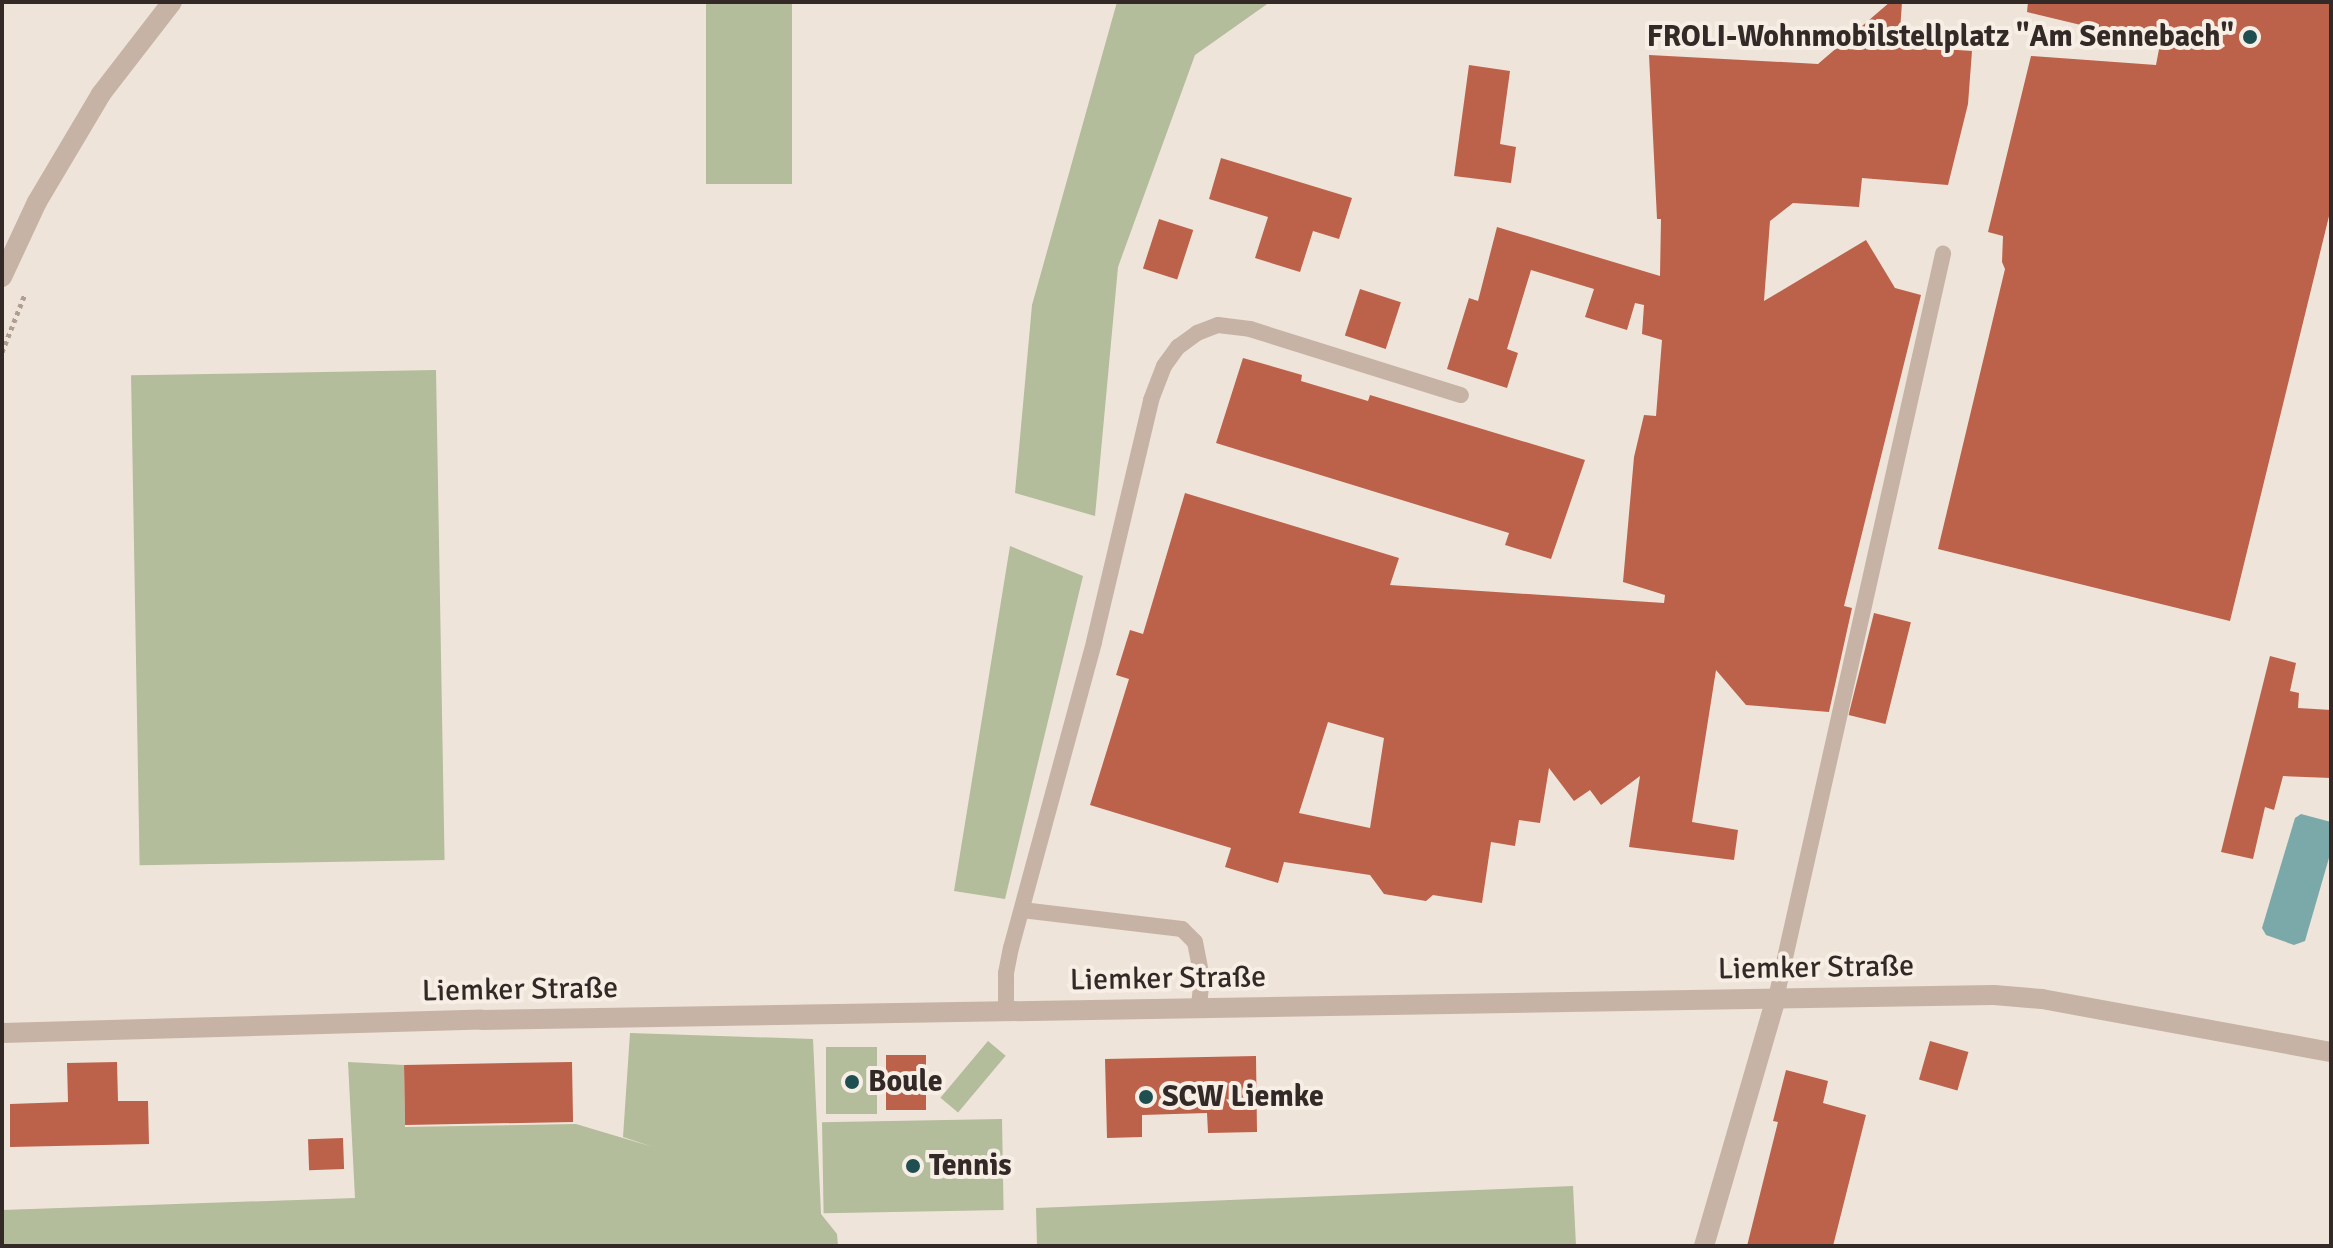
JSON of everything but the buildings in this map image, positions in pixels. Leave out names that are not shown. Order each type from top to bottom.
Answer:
[{"type":"street","points":[[2,277],[37,202],[101,94],[172,2]]},
{"type":"street","name":"Liemker Straße","points":[[2,1033],[1994,995],[2042,999],[2331,1052]]},
{"type":"street","points":[[1704,1246],[1776,998]]},
{"type":"lane","points":[[1776,998],[1943,254]]},
{"type":"lane","points":[[1006,1012],[1006,973],[1094,642],[1151,400],[1164,366],[1178,347],[1197,333],[1218,325],[1250,329],[1461,395]]},
{"type":"lane","points":[[1022,910],[1182,929],[1195,942],[1202,977],[1199,1008]]},
{"type":"path","points":[[2,352],[28,286]]},
{"type":"green space","points":[[706,2],[792,2],[792,184],[706,184]]},
{"type":"green space","points":[[1117,2],[1270,2],[1195,55],[1118,267],[1095,516],[1015,493],[1032,305]]},
{"type":"green space","points":[[436,370],[445,860],[140,865],[131,375]]},
{"type":"green space","points":[[1010,546],[1083,576],[1005,899],[954,891]]},
{"type":"green space","points":[[630,1033],[813,1039],[821,1214],[837,1234],[838,1246],[2,1246],[2,1210],[355,1198],[348,1062],[404,1065],[405,1127],[576,1124],[653,1147],[623,1137]]},
{"type":"green space","name":"Boule","points":[[988,1041],[1006,1056],[958,1112],[940,1098]]},
{"type":"green space","name":"Boule","points":[[826,1047],[877,1047],[877,1114],[826,1114]]},
{"type":"green space","name":"Tennis","points":[[1002,1119],[1004,1210],[824,1213],[822,1122]]},
{"type":"green space","points":[[1573,1186],[1576,1246],[1037,1246],[1036,1208]]},
{"type":"water","points":[[2301,814],[2331,822],[2331,851],[2305,941],[2294,945],[2266,935],[2262,928],[2295,818]]},
{"type":"place","name":"FROLI-Wohnmobilstellplatz \"Am Sennebach\"","points":[[2250,37]]},
{"type":"place","name":"Boule","points":[[852,1082]]},
{"type":"place","name":"SCW Liemke","points":[[1146,1097]]},
{"type":"place","name":"Tennis","points":[[913,1166]]}]
